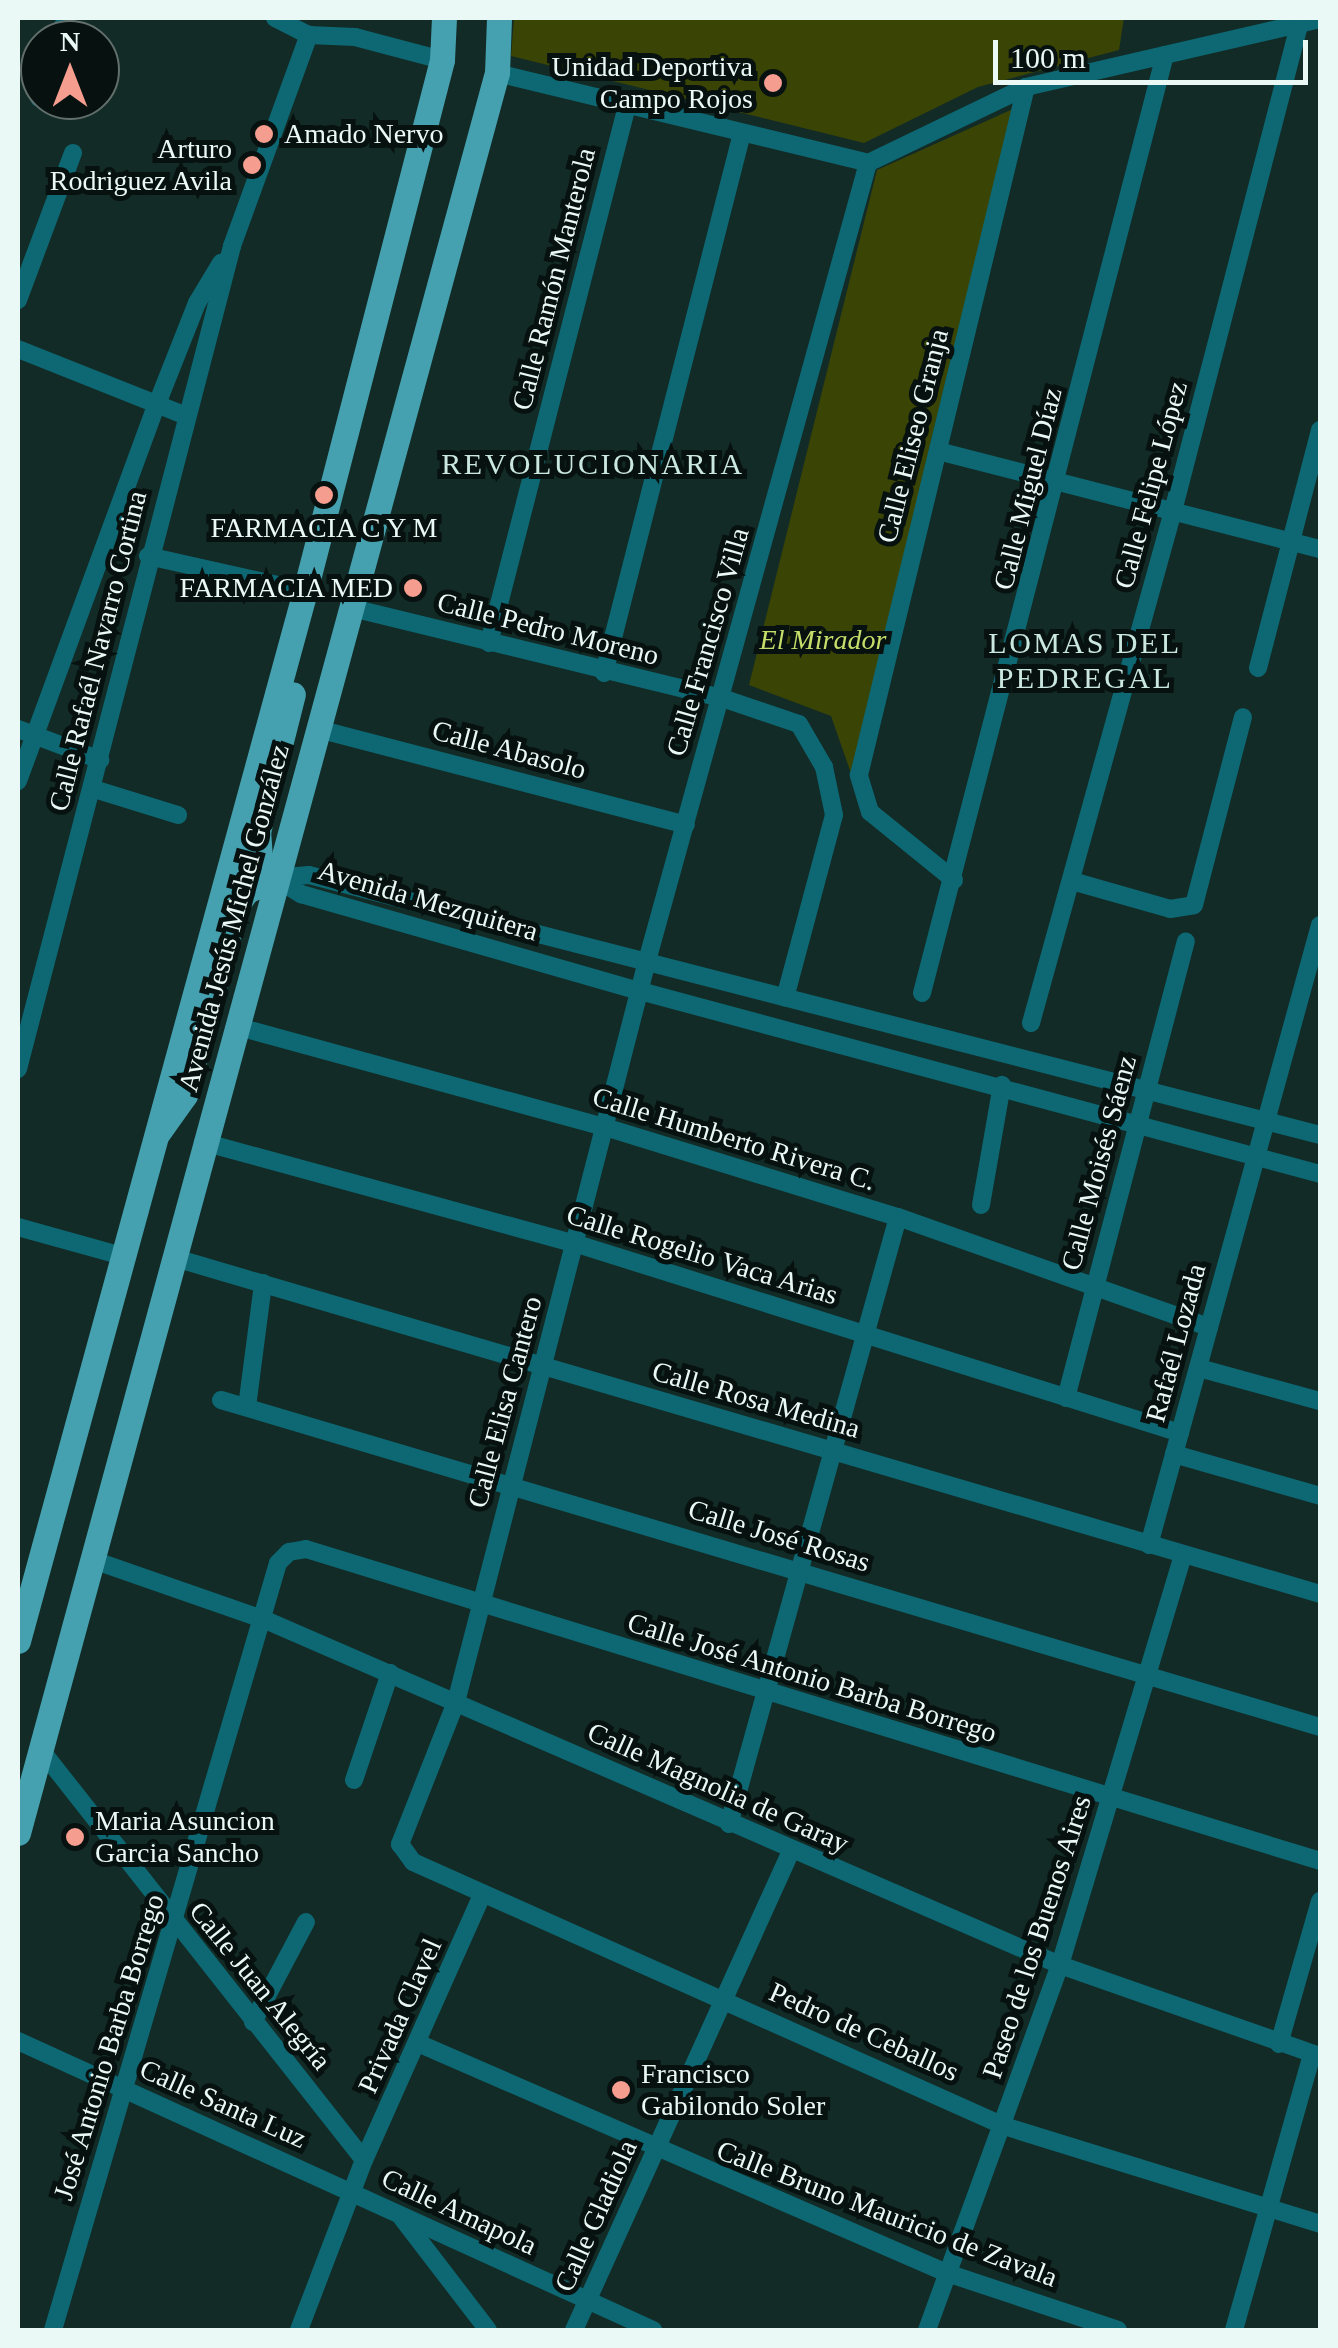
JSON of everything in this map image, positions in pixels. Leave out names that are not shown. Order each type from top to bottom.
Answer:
[{"type":"main road","name":"Avenida Jesús Michel González","points":[[18,1641],[147,1150],[305,590],[442,60],[444,18]]},
{"type":"main road","name":"Avenida Jesús Michel González","points":[[18,1833],[96,1561],[203,1142],[497,73],[499,18]]},
{"type":"main road","points":[[147,1150],[185,1095],[236,906],[247,890],[275,878],[260,858],[258,832],[302,658],[305,590]]},
{"type":"street","points":[[275,18],[309,35],[355,37],[442,60]]},
{"type":"street","points":[[355,37],[365,18]]},
{"type":"street","points":[[497,73],[868,163],[1026,87],[1300,21],[1320,20]]},
{"type":"street","name":"Calle Felipe López","points":[[1031,1023],[1173,512],[1300,21]]},
{"type":"street","name":"Calle Rafaél Navarro Cortina","points":[[18,1070],[94,789],[148,556],[232,246],[309,35]]},
{"type":"street","name":"Calle Miguel Díaz","points":[[922,993],[1059,482],[1165,55]]},
{"type":"street","name":"Calle Eliseo Granja","points":[[954,880],[862,797],[859,775],[1026,87]]},
{"type":"street","name":"Calle Ramón Manterola","points":[[489,643],[628,102]]},
{"type":"street","points":[[604,673],[742,134]]},
{"type":"street","points":[[18,300],[72,153]]},
{"type":"street","name":"Calle Francisco Villa","points":[[647,961],[868,163]]},
{"type":"street","name":"Calle Rafaél Navarro Cortina","points":[[18,781],[26,732],[197,302],[232,246]]},
{"type":"street","points":[[18,349],[186,416]]},
{"type":"street","points":[[1258,668],[1320,430]]},
{"type":"street","points":[[938,450],[1320,549]]},
{"type":"street","points":[[148,556],[305,590]]},
{"type":"street","name":"Calle Pedro Moreno","points":[[352,608],[604,673],[722,698],[799,724],[831,789],[826,858],[785,998]]},
{"type":"street","points":[[1072,881],[1188,910],[1197,898],[1243,717]]},
{"type":"street","name":"Calle Abasolo","points":[[318,729],[686,825]]},
{"type":"street","points":[[26,732],[100,760]]},
{"type":"street","points":[[94,789],[178,815]]},
{"type":"street","name":"Avenida Mezquitera","points":[[275,878],[309,875],[1320,1135]]},
{"type":"street","name":"Avenida Mezquitera","points":[[275,878],[301,894],[640,991],[1002,1085],[1320,1174]]},
{"type":"street","name":"Rafaél Lozada","points":[[1149,1545],[1320,925]]},
{"type":"street","name":"Calle Moisés Sáenz","points":[[1066,1398],[1186,942]]},
{"type":"street","name":"Calle Elisa Cantero","points":[[402,1851],[401,1836],[456,1702],[608,1128],[647,961]]},
{"type":"street","name":"Calle Humberto Rivera C.","points":[[236,1026],[608,1128],[898,1217],[1209,1327]]},
{"type":"street","points":[[981,1205],[1002,1085]]},
{"type":"street","name":"Calle Rogelio Vaca Arias","points":[[203,1142],[577,1244],[1180,1433]]},
{"type":"street","points":[[730,1824],[898,1217]]},
{"type":"street","points":[[18,1227],[119,1255]]},
{"type":"street","name":"Calle Rosa Medina","points":[[175,1258],[1320,1594]]},
{"type":"street","points":[[246,1407],[263,1283]]},
{"type":"street","points":[[1199,1368],[1320,1401]]},
{"type":"street","name":"Calle José Rosas","points":[[221,1400],[1148,1672],[1320,1727]]},
{"type":"street","points":[[1174,1454],[1320,1496]]},
{"type":"street","name":"Calle José Antonio Barba Borrego","points":[[288,1552],[306,1549],[766,1694],[1320,1861]]},
{"type":"street","name":"José Antonio Barba Borrego","points":[[54,2330],[122,2089],[176,1925],[278,1563],[288,1552]]},
{"type":"street","name":"Paseo de los Buenos Aires","points":[[927,2330],[1060,1965],[1184,1554]]},
{"type":"street","name":"Calle Magnolia de Garay","points":[[96,1561],[263,1618],[1060,1965],[1316,2055]]},
{"type":"street","points":[[354,1780],[390,1673]]},
{"type":"street","name":"Calle Juan Alegría","points":[[42,1750],[364,2160]]},
{"type":"street","name":"Pedro de Ceballos","points":[[402,1851],[483,1893],[1004,2126],[1320,2224]]},
{"type":"street","name":"Calle Gladiola","points":[[574,2330],[791,1851]]},
{"type":"street","name":"Privada Clavel","points":[[299,2330],[364,2160],[420,2044],[483,1893]]},
{"type":"street","points":[[1280,2044],[1320,1902]]},
{"type":"street","points":[[253,2022],[306,1922]]},
{"type":"street","name":"Calle Santa Luz","points":[[18,2041],[352,2193]]},
{"type":"street","name":"Calle Bruno Mauricio de Zavala","points":[[420,2044],[655,2152],[947,2274],[1118,2330]]},
{"type":"street","points":[[1234,2330],[1316,2055]]},
{"type":"street","name":"Calle Amapola","points":[[352,2193],[653,2330]]},
{"type":"street","points":[[399,2214],[488,2330]]},
{"type":"green space","name":"Unidad Deportiva Campo Rojos","points":[[514,18],[1124,18],[1119,50],[978,87],[864,143],[511,56]]},
{"type":"green space","name":"El Mirador","points":[[1013,109],[930,445],[854,782],[831,716],[749,685],[877,170]]},
{"type":"place","name":"Unidad Deportiva Campo Rojos","points":[[773,83]]},
{"type":"place","name":"Amado Nervo","points":[[264,134]]},
{"type":"place","name":"Arturo Rodriguez Avila","points":[[252,165]]},
{"type":"place","name":"FARMACIA C Y M","points":[[324,495]]},
{"type":"place","name":"FARMACIA MED","points":[[413,588]]},
{"type":"place","name":"Maria Asuncion Garcia Sancho","points":[[75,1837]]},
{"type":"place","name":"Francisco Gabilondo Soler","points":[[621,2090]]},
{"type":"district","name":"REVOLUCIONARIA","points":[[593,464]]},
{"type":"district","name":"LOMAS DEL PEDREGAL","points":[[1085,660]]}]
